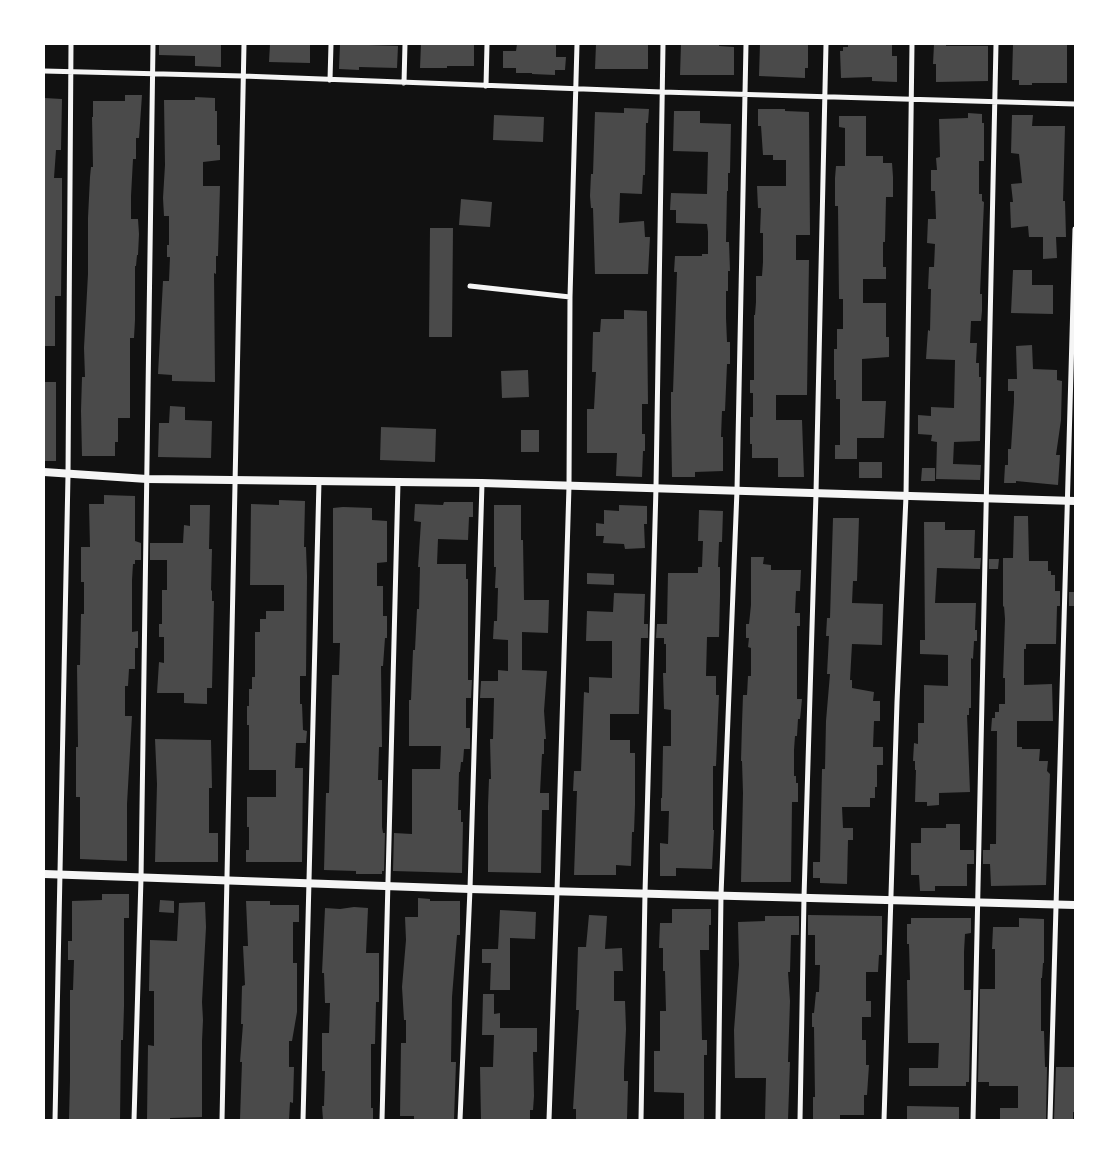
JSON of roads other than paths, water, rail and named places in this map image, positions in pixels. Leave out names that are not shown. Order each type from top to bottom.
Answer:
[{"type":"street","points":[[55,1120],[68,475],[71,44]]},
{"type":"street","points":[[134,1120],[141,878],[153,44]]},
{"type":"street","points":[[222,1120],[244,44]]},
{"type":"street","points":[[330,80],[331,44]]},
{"type":"street","points":[[404,83],[405,44]]},
{"type":"street","points":[[486,86],[487,44]]},
{"type":"street","points":[[549,1120],[569,486],[570,297],[577,44]]},
{"type":"street","points":[[641,1120],[656,487],[663,44]]},
{"type":"street","points":[[718,1120],[721,895],[737,490],[746,44]]},
{"type":"street","points":[[800,1120],[826,44]]},
{"type":"street","points":[[884,1120],[890,900],[906,496],[912,44]]},
{"type":"street","points":[[974,1120],[996,44]]},
{"type":"street","points":[[44,71],[243,76],[576,90],[1075,104]]},
{"type":"street","points":[[1050,1120],[1071,501],[1075,229]]},
{"type":"street","points":[[470,286],[570,297]]},
{"type":"street","points":[[44,472],[147,479],[482,482],[1071,501]]},
{"type":"street","points":[[302,1120],[319,481]]},
{"type":"street","points":[[382,1120],[398,482]]},
{"type":"street","points":[[460,1120],[470,889],[482,482]]},
{"type":"street","points":[[44,874],[470,889],[645,892],[1075,906]]}]
